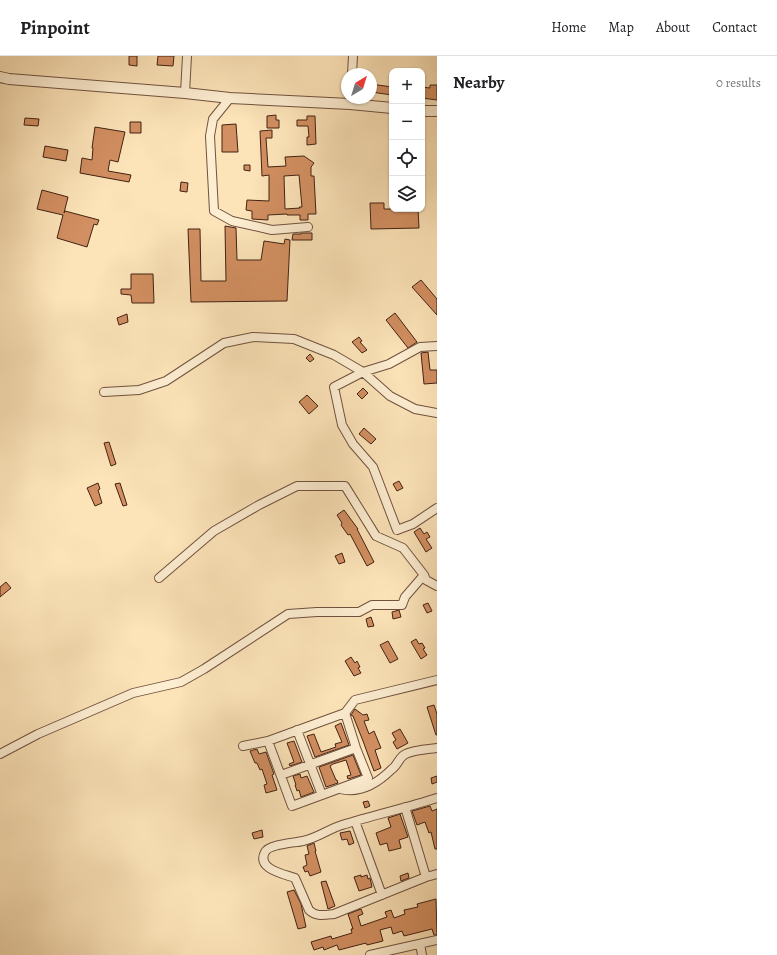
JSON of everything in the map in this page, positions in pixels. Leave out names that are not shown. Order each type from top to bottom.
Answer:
[{"type":"street","points":[[185,93],[187,56]]},
{"type":"street","points":[[352,68],[353,56]]},
{"type":"street","points":[[0,77],[230,98],[341,101]]},
{"type":"street","points":[[230,98],[213,119],[210,136],[214,211],[232,221],[272,230],[308,227]]},
{"type":"street","points":[[368,104],[389,108]]},
{"type":"street","points":[[425,111],[437,111]]},
{"type":"street","points":[[104,392],[139,390],[166,381],[224,343],[253,337],[294,339],[334,355],[362,372],[390,396],[415,409],[437,413]]},
{"type":"street","points":[[437,346],[420,348],[389,364],[362,372],[334,387],[342,425],[353,444],[373,467],[397,530],[413,524],[437,508]]},
{"type":"street","points":[[159,578],[214,531],[260,504],[298,486],[345,486],[376,536],[403,548],[424,575],[426,580],[437,586]]},
{"type":"street","points":[[0,754],[38,734],[133,693],[181,682],[204,669],[288,614],[359,612],[372,605],[402,605],[405,597],[424,575]]},
{"type":"street","points":[[242,746],[268,741],[345,713],[355,700],[437,680]]},
{"type":"street","points":[[268,741],[292,806],[340,789],[368,778],[356,748],[345,713]]},
{"type":"street","points":[[297,730],[322,795]]},
{"type":"street","points":[[281,775],[356,748]]},
{"type":"street","points":[[340,789],[349,791],[363,788],[376,782],[393,769],[404,755],[420,750],[437,748]]},
{"type":"street","points":[[437,798],[340,825],[307,840],[270,847],[265,852],[264,859],[266,866],[272,870],[295,878],[309,910],[317,915],[334,914],[437,874]]},
{"type":"street","points":[[405,807],[426,877]]},
{"type":"street","points":[[356,821],[382,895]]},
{"type":"street","points":[[370,955],[437,940]]},
{"type":"street","points":[[420,944],[422,955]]},
{"type":"building","points":[[129,56],[137,56],[137,66],[129,65]]},
{"type":"building","points":[[158,56],[174,56],[173,66],[157,65]]},
{"type":"building","points":[[377,85],[389,87],[389,95],[377,93]]},
{"type":"building","points":[[430,85],[437,85],[437,100],[425,98],[425,87],[430,88]]},
{"type":"building","points":[[276,115],[276,120],[279,120],[279,128],[267,128],[267,116]]},
{"type":"building","points":[[307,116],[315,116],[316,144],[307,145],[307,137],[309,137],[308,126],[297,126],[297,120],[307,120]]},
{"type":"building","points":[[25,118],[39,119],[38,126],[24,125]]},
{"type":"building","points":[[130,122],[141,122],[141,133],[130,133]]},
{"type":"building","points":[[236,124],[238,152],[222,152],[222,125]]},
{"type":"building","points":[[95,127],[125,132],[118,162],[110,160],[108,171],[131,175],[129,182],[80,173],[82,158],[92,160]]},
{"type":"building","points":[[272,130],[272,138],[266,138],[268,167],[286,166],[285,157],[304,156],[314,163],[311,167],[311,176],[314,176],[316,214],[308,214],[308,220],[300,220],[300,215],[287,214],[268,215],[268,220],[252,219],[252,211],[246,210],[247,200],[269,201],[269,175],[262,176],[260,131]],"holes":[[[299,175],[302,207],[285,209],[284,176]]]},
{"type":"building","points":[[45,146],[68,150],[66,161],[43,157]]},
{"type":"building","points":[[244,165],[250,165],[250,171],[244,170]]},
{"type":"building","points":[[181,182],[188,183],[187,192],[180,191]]},
{"type":"building","points":[[42,190],[68,197],[64,213],[65,211],[99,220],[97,225],[94,224],[87,247],[57,238],[63,215],[37,209]]},
{"type":"building","points":[[370,203],[384,203],[384,209],[389,209],[389,212],[418,212],[419,228],[371,229]]},
{"type":"building","points":[[225,226],[236,228],[237,260],[261,260],[264,241],[284,244],[285,239],[290,240],[287,301],[191,302],[188,229],[200,229],[201,281],[226,281]]},
{"type":"building","points":[[312,233],[312,240],[292,240],[293,234]]},
{"type":"building","points":[[131,274],[153,274],[154,303],[132,303],[131,295],[121,294],[121,289],[131,289]]},
{"type":"building","points":[[421,280],[437,299],[437,315],[412,287]]},
{"type":"building","points":[[395,313],[417,342],[408,348],[386,320]]},
{"type":"building","points":[[127,314],[128,322],[119,325],[117,318]]},
{"type":"building","points":[[359,337],[362,341],[360,342],[367,350],[362,353],[352,342]]},
{"type":"building","points":[[428,352],[430,370],[437,370],[437,383],[424,384],[421,353]]},
{"type":"building","points":[[310,354],[314,359],[310,362],[306,358]]},
{"type":"building","points":[[363,388],[368,393],[362,399],[357,394]]},
{"type":"building","points":[[307,395],[318,406],[309,414],[299,402]]},
{"type":"building","points":[[364,428],[376,439],[371,444],[359,434]]},
{"type":"building","points":[[109,442],[116,464],[111,466],[104,443]]},
{"type":"building","points":[[399,481],[403,488],[397,491],[393,484]]},
{"type":"building","points":[[98,483],[100,489],[98,490],[102,503],[95,506],[87,488]]},
{"type":"building","points":[[120,483],[127,505],[123,506],[115,484]]},
{"type":"building","points":[[344,510],[358,529],[374,562],[367,566],[350,534],[348,535],[341,525],[342,523],[337,515]]},
{"type":"building","points":[[420,528],[424,534],[427,532],[430,537],[426,539],[432,548],[426,552],[414,532]]},
{"type":"building","points":[[342,553],[345,562],[339,564],[335,556]]},
{"type":"building","points":[[6,582],[11,588],[0,597],[0,587]]},
{"type":"building","points":[[428,603],[432,611],[427,613],[423,605]]},
{"type":"building","points":[[399,610],[401,617],[393,619],[392,612]]},
{"type":"building","points":[[371,617],[374,626],[368,627],[366,619]]},
{"type":"building","points":[[416,639],[419,644],[422,643],[425,648],[423,649],[427,655],[421,659],[411,642]]},
{"type":"building","points":[[388,641],[398,659],[390,663],[380,645]]},
{"type":"building","points":[[351,657],[355,663],[357,661],[360,667],[358,668],[361,673],[354,676],[345,661]]},
{"type":"building","points":[[434,705],[437,714],[437,735],[427,707]]},
{"type":"building","points":[[355,709],[363,715],[367,714],[369,720],[364,721],[369,734],[374,731],[381,748],[375,750],[381,768],[374,771],[353,716],[351,715]]},
{"type":"building","points":[[341,723],[349,745],[315,757],[307,736],[314,734],[321,752],[336,747],[335,744],[342,742],[335,726]]},
{"type":"building","points":[[400,729],[408,743],[397,749],[393,742],[396,740],[392,733]]},
{"type":"building","points":[[294,741],[302,762],[290,766],[289,764],[294,762],[287,743]]},
{"type":"building","points":[[257,749],[259,754],[266,752],[274,774],[272,775],[277,790],[266,793],[264,785],[267,784],[262,769],[260,770],[257,763],[255,763],[250,751]]},
{"type":"building","points":[[353,755],[361,775],[348,779],[347,776],[351,775],[346,760],[333,764],[330,766],[338,783],[326,787],[319,767]]},
{"type":"building","points":[[300,774],[301,778],[307,776],[314,792],[301,797],[299,790],[297,791],[293,776]]},
{"type":"building","points":[[437,776],[437,782],[432,784],[431,778]]},
{"type":"building","points":[[368,801],[370,806],[365,808],[363,802]]},
{"type":"building","points":[[430,806],[432,811],[437,809],[437,849],[435,849],[431,832],[429,833],[425,822],[417,825],[412,811]]},
{"type":"building","points":[[400,814],[408,837],[399,840],[401,848],[389,851],[387,843],[380,845],[376,833],[391,827],[388,818]]},
{"type":"building","points":[[262,830],[263,837],[254,839],[252,833]]},
{"type":"building","points":[[350,831],[354,843],[349,845],[347,839],[342,840],[340,833]]},
{"type":"building","points":[[314,843],[321,872],[310,876],[308,871],[305,872],[303,867],[307,865],[305,855],[309,854],[307,846]]},
{"type":"building","points":[[408,873],[409,878],[401,881],[400,876]]},
{"type":"building","points":[[361,875],[361,877],[367,875],[368,879],[370,878],[372,887],[359,891],[354,877]]},
{"type":"building","points":[[326,881],[335,906],[328,909],[321,882]]},
{"type":"building","points":[[294,890],[301,904],[306,927],[298,929],[287,892]]},
{"type":"building","points":[[436,899],[437,935],[434,935],[432,929],[404,936],[402,931],[393,934],[391,927],[380,930],[383,941],[367,945],[366,943],[339,950],[337,945],[324,950],[323,947],[314,950],[311,942],[331,936],[332,939],[352,933],[351,929],[353,929],[348,914],[361,909],[363,914],[358,916],[361,926],[387,917],[385,912],[391,910],[394,918],[405,914],[404,910],[418,907],[417,904]]}]
